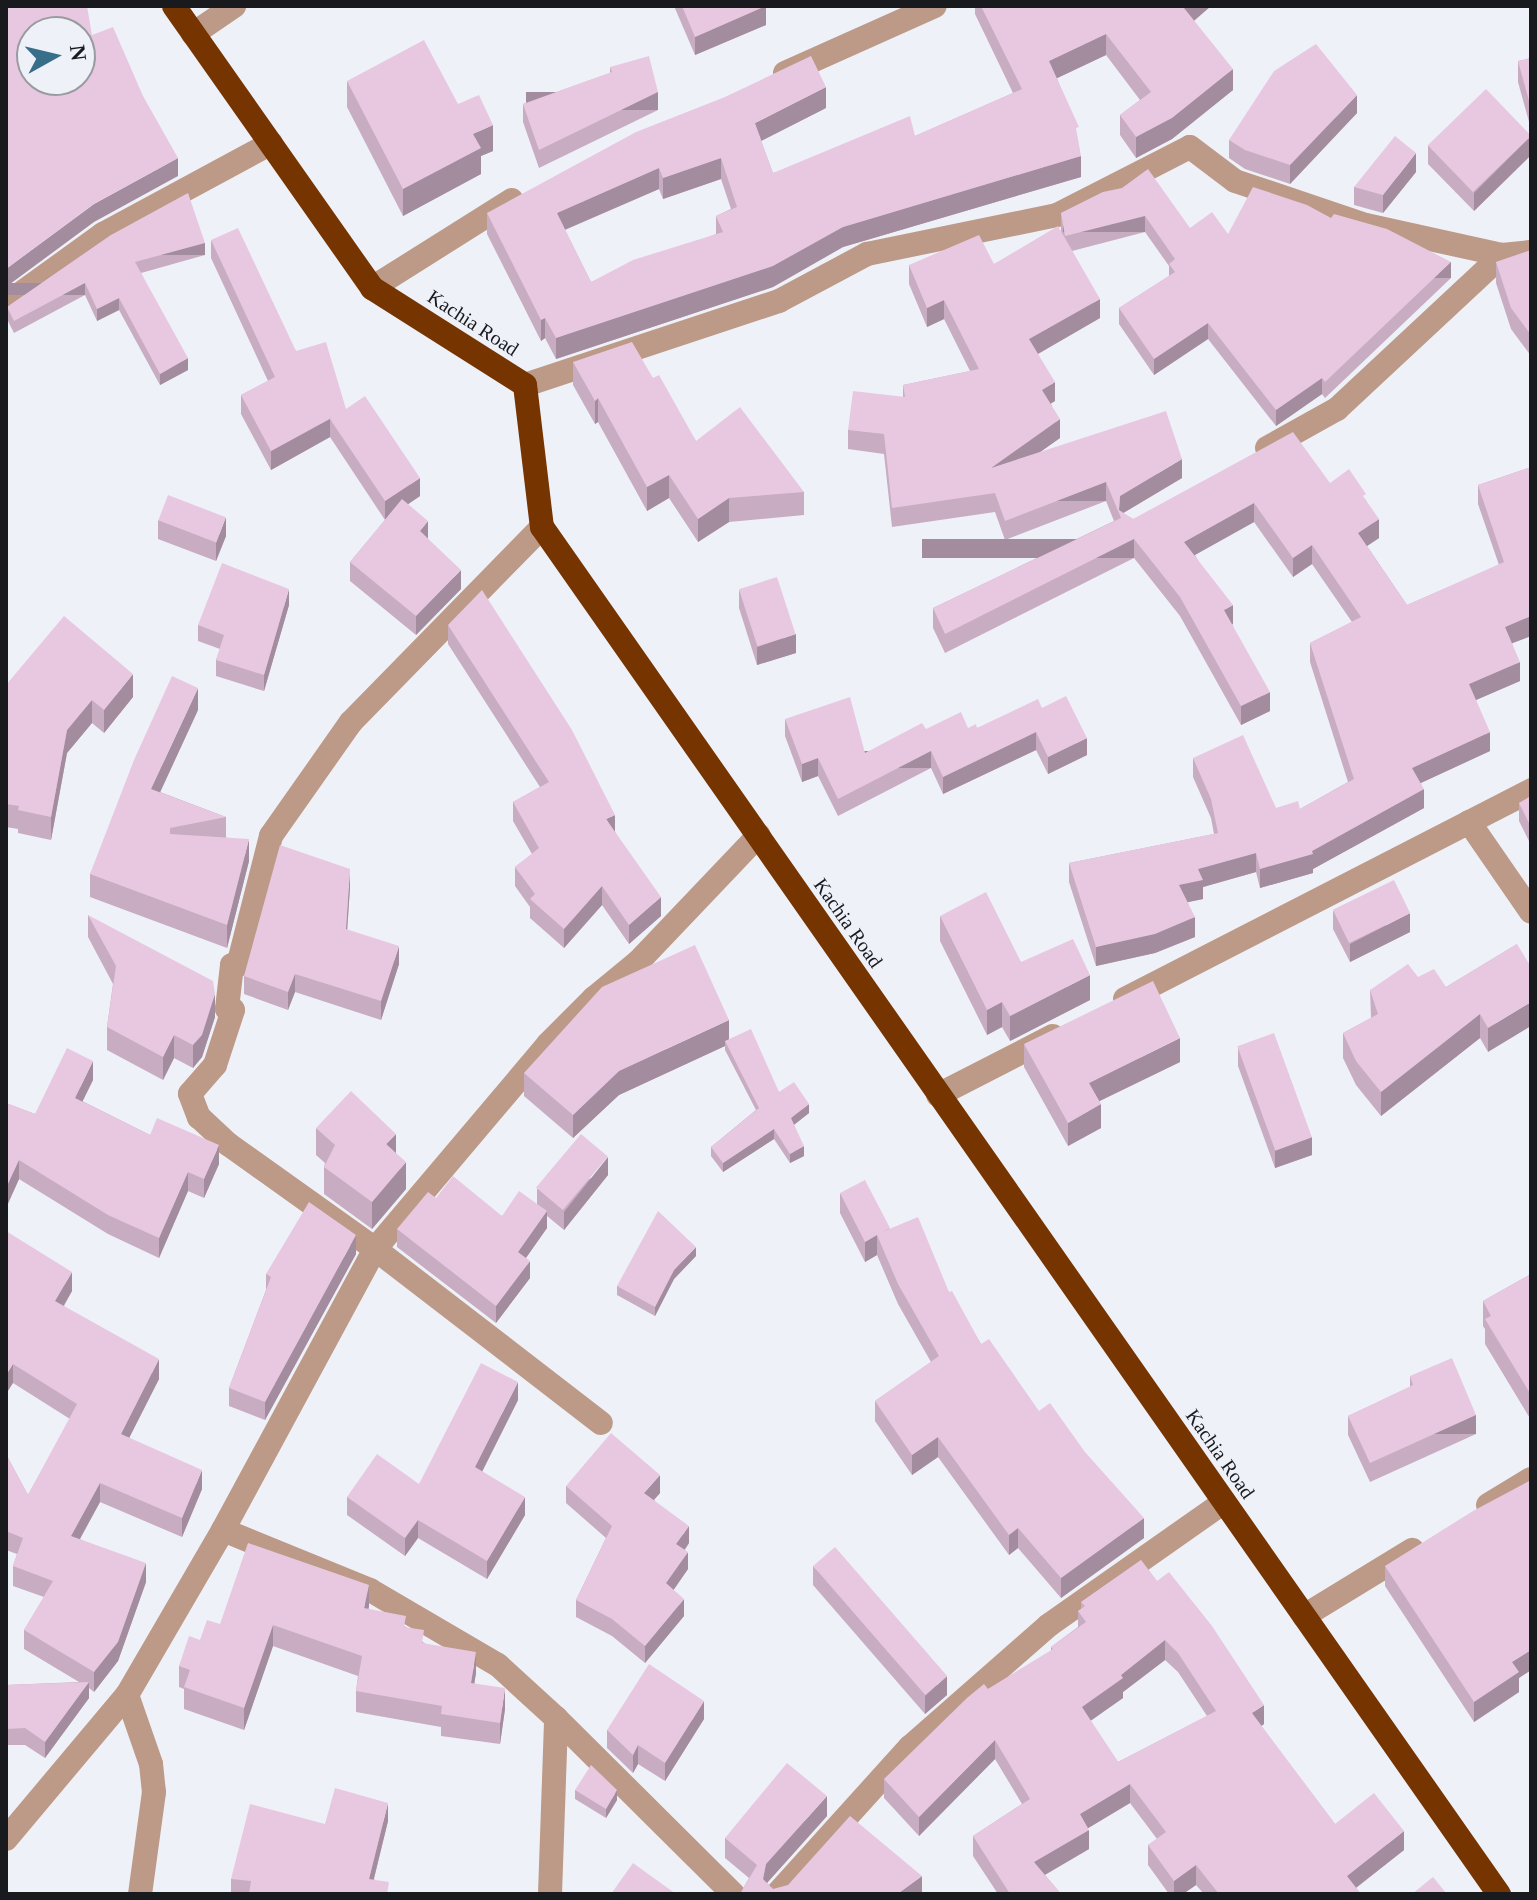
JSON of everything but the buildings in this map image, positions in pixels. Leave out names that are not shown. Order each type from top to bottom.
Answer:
[{"type":"highway","name":"Kachia Road","points":[[174,6],[372,288],[525,385],[542,527],[1499,1894]]},
{"type":"street","points":[[193,34],[234,6]]},
{"type":"street","points":[[757,85],[895,15],[935,6]]},
{"type":"street","points":[[6,304],[103,234],[271,143]]},
{"type":"street","points":[[525,385],[779,301],[867,254],[1057,215],[1190,147],[1235,181],[1366,225],[1502,255],[1531,252]]},
{"type":"street","points":[[372,288],[532,189]]},
{"type":"street","points":[[1241,462],[1337,409],[1502,255]]},
{"type":"street","points":[[542,527],[351,722],[271,836],[238,965],[232,965],[227,1009],[233,1010],[220,1052],[215,1065],[190,1094],[199,1117],[228,1144],[375,1249],[601,1423]]},
{"type":"street","points":[[1106,1009],[1531,790]]},
{"type":"street","points":[[1469,822],[1531,912]]},
{"type":"street","points":[[6,1839],[127,1695],[223,1530],[375,1249],[548,1044],[594,998],[638,962],[759,835]]},
{"type":"street","points":[[938,1095],[1078,1023]]},
{"type":"street","points":[[1464,1519],[1531,1479]]},
{"type":"street","points":[[777,1894],[922,1737],[1049,1625],[1224,1502]]},
{"type":"street","points":[[223,1530],[370,1590],[498,1665],[556,1718],[733,1894]]},
{"type":"street","points":[[1304,1616],[1437,1535]]},
{"type":"street","points":[[127,1695],[151,1764],[154,1792],[140,1894]]},
{"type":"street","points":[[550,1894],[556,1718]]}]
